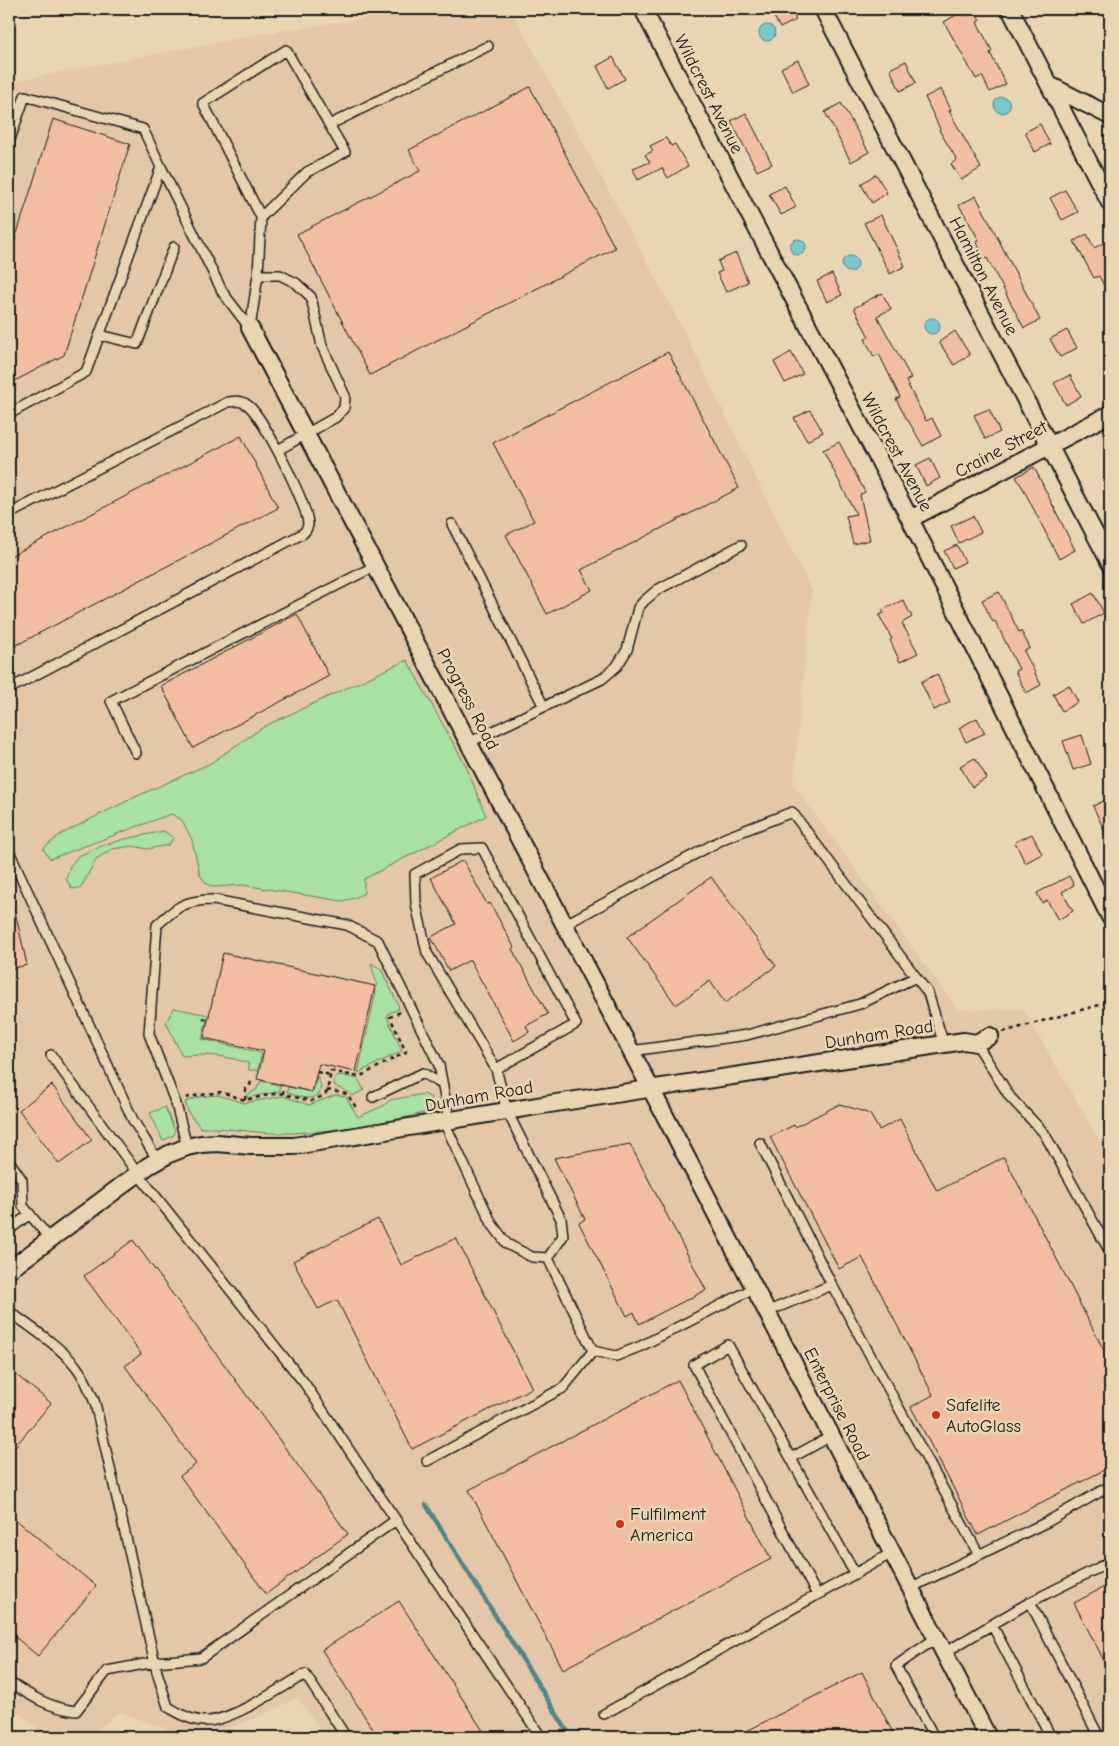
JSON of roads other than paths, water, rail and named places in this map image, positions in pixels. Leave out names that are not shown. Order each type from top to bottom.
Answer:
[{"type":"street","name":"Wildcrest Avenue","points":[[644,9],[746,208],[910,519],[1110,917]]},
{"type":"street","name":"Hamilton Avenue","points":[[823,9],[1110,562]]},
{"type":"street","points":[[1010,9],[1110,203]]},
{"type":"street","points":[[1049,86],[1110,116]]},
{"type":"street","name":"Progress Road","points":[[250,328],[651,1089]]},
{"type":"street","name":"Craine Street","points":[[910,519],[1110,414]]},
{"type":"street","name":"Dunham Road","points":[[9,1270],[138,1174],[169,1154],[188,1147],[217,1143],[251,1146],[294,1146],[507,1111],[964,1041],[983,1040]]},
{"type":"street","name":"Enterprise Road","points":[[651,1089],[988,1737]]},
{"type":"lane","points":[[329,125],[488,46]]},
{"type":"lane","points":[[250,328],[258,275],[261,217],[203,103],[286,50],[345,152],[307,172],[261,217]]},
{"type":"lane","points":[[9,142],[25,96],[143,129],[223,293],[250,328]]},
{"type":"lane","points":[[9,414],[86,372],[161,167]]},
{"type":"lane","points":[[100,335],[137,344],[174,247]]},
{"type":"lane","points":[[258,275],[280,276],[296,284],[311,297],[322,346],[345,396],[344,408],[336,416],[278,450]]},
{"type":"lane","points":[[9,514],[228,402],[241,401],[250,407],[278,450],[305,511],[308,524],[302,534],[9,689]]},
{"type":"lane","points":[[452,524],[544,707]]},
{"type":"lane","points":[[468,743],[602,679],[618,666],[627,650],[638,608],[657,590],[741,545]]},
{"type":"lane","points":[[136,753],[111,701],[375,566]]},
{"type":"lane","points":[[564,925],[724,838],[792,812],[928,993],[944,1045]]},
{"type":"lane","points":[[496,1069],[576,1024],[482,848],[461,849],[415,874],[416,904],[427,953],[496,1069],[507,1111],[561,1218],[563,1236],[548,1258]]},
{"type":"lane","points":[[9,851],[134,1120],[158,1161]]},
{"type":"lane","points":[[188,1147],[176,1104],[149,1034],[157,925],[172,911],[186,902],[214,900],[347,925],[378,941],[439,1064],[446,1121],[492,1224],[507,1244],[532,1257],[548,1258]]},
{"type":"lane","points":[[631,1051],[747,1035],[860,1004],[916,977]]},
{"type":"lane","points":[[983,1040],[1010,1098],[1044,1133],[1110,1252]]},
{"type":"lane","points":[[51,1055],[138,1174],[305,1384],[541,1737]]},
{"type":"lane","points":[[373,1096],[423,1073],[443,1085]]},
{"type":"lane","points":[[760,1142],[832,1284],[979,1555]]},
{"type":"lane","points":[[9,1161],[22,1180],[23,1206],[50,1239]]},
{"type":"lane","points":[[9,1230],[30,1214]]},
{"type":"lane","points":[[548,1258],[593,1351]]},
{"type":"lane","points":[[766,1312],[832,1284]]},
{"type":"lane","points":[[593,1351],[616,1356],[641,1346],[754,1288]]},
{"type":"lane","points":[[9,1311],[76,1366],[86,1381],[96,1403],[155,1662],[168,1707],[185,1716],[203,1722],[217,1721],[254,1703],[305,1674],[346,1737]]},
{"type":"lane","points":[[817,1595],[694,1365],[728,1346],[855,1574]]},
{"type":"lane","points":[[427,1460],[563,1388],[593,1351]]},
{"type":"lane","points":[[791,1458],[831,1436]]},
{"type":"lane","points":[[910,1588],[1047,1522],[1110,1486]]},
{"type":"lane","points":[[9,1682],[51,1706],[76,1711],[107,1671],[155,1662],[201,1658],[396,1520]]},
{"type":"lane","points":[[604,1714],[892,1553]]},
{"type":"lane","points":[[944,1653],[1030,1602],[1110,1562]]},
{"type":"lane","points":[[1030,1602],[1099,1737]]},
{"type":"lane","points":[[992,1625],[1051,1737]]},
{"type":"lane","points":[[934,1737],[896,1666],[936,1638]]},
{"type":"water","points":[[767,25],[773,27],[775,33],[773,39],[767,41],[761,39],[759,33],[761,27]]},
{"type":"water","points":[[1002,97],[1008,99],[1010,105],[1008,111],[1002,113],[996,111],[994,105],[996,99]]},
{"type":"water","points":[[798,239],[804,241],[806,247],[804,253],[798,255],[792,253],[790,247],[792,241]]},
{"type":"water","points":[[850,256],[856,258],[858,264],[856,270],[850,272],[844,270],[842,264],[844,258]]},
{"type":"water","points":[[932,318],[938,320],[940,326],[938,332],[932,334],[926,332],[924,326],[926,320]]},
{"type":"waterway","points":[[426,1505],[571,1737]]},
{"type":"place","name":"Safelite AutoGlass","points":[[936,1415]]},
{"type":"place","name":"Fulfilment America","points":[[620,1524]]}]
